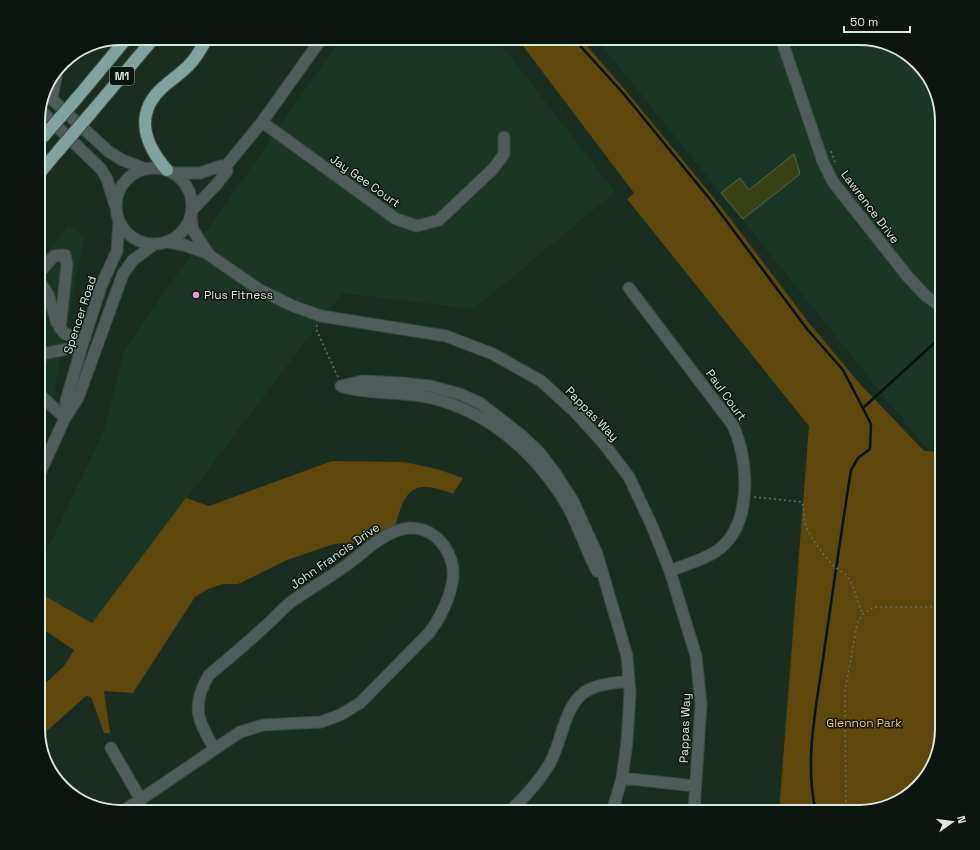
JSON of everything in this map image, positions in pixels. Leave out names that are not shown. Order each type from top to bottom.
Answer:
[{"type":"highway","name":"M1","points":[[45,134],[121,45]]},
{"type":"highway","name":"M1","points":[[45,167],[148,45]]},
{"type":"highway","points":[[170,172],[151,149],[147,138],[145,129],[148,109],[153,98],[191,64],[203,45]]},
{"type":"street","points":[[45,116],[101,168],[107,179],[118,216],[125,230],[134,238],[144,242],[155,244],[166,242],[177,236],[186,227],[192,213],[218,184],[227,170],[226,166],[262,122],[317,45]]},
{"type":"street","name":"Lawrence Drive","points":[[783,45],[824,162],[833,182],[908,277],[926,296],[935,302]]},
{"type":"street","points":[[49,97],[108,151],[122,160],[146,169]]},
{"type":"street","name":"Jay Gee Court","points":[[262,122],[396,219],[418,226],[439,220],[493,169],[504,154],[504,137]]},
{"type":"street","points":[[118,216],[117,200],[124,184],[136,173],[146,169],[156,168],[170,172],[200,173],[221,166],[226,166]]},
{"type":"street","points":[[170,172],[182,180],[188,189],[192,199],[192,213]]},
{"type":"street","name":"Pappas Way","points":[[192,213],[193,230],[209,255]]},
{"type":"street","name":"Spencer Road","points":[[66,418],[66,401],[101,286],[117,251],[118,216]]},
{"type":"street","name":"Pappas Way","points":[[166,242],[184,245],[209,255],[260,290],[293,306],[321,316],[446,336],[493,354],[541,381],[574,412],[604,444],[629,477],[652,526],[670,571],[696,656],[701,704],[694,805]]},
{"type":"street","name":"Spencer Road","points":[[45,462],[66,418],[78,398],[111,302],[127,267],[155,244]]},
{"type":"street","points":[[45,266],[54,256],[65,256],[67,265],[60,328],[65,334],[84,342],[95,350]]},
{"type":"street","name":"Paul Court","points":[[629,288],[732,424],[738,436],[744,461],[742,513],[733,534],[722,547],[713,553],[670,571]]},
{"type":"street","points":[[45,290],[48,294],[56,317],[56,335],[59,338],[84,342]]},
{"type":"street","points":[[45,353],[84,342]]},
{"type":"street","points":[[341,386],[362,381],[430,386],[460,394],[480,403],[521,435],[539,452],[556,473],[587,528],[597,554],[606,589],[627,656],[629,681],[627,742],[622,778],[614,805]]},
{"type":"street","points":[[341,386],[353,390],[419,395],[453,404],[476,414],[516,442],[536,462],[555,487],[568,508],[606,589]]},
{"type":"street","points":[[45,399],[66,418]]},
{"type":"street","name":"John Francis Drive","points":[[134,805],[240,732],[263,725],[321,722],[340,715],[360,702],[429,633],[437,622],[454,581],[453,565],[448,551],[437,537],[423,530],[409,528],[394,532],[382,538],[343,568],[291,603],[209,675],[200,694],[198,714],[202,729],[215,749]]},
{"type":"street","points":[[516,805],[539,781],[557,748],[567,716],[581,695],[590,689],[601,685],[629,681]]},
{"type":"street","points":[[111,748],[142,800]]},
{"type":"street","points":[[622,778],[695,786]]},
{"type":"path","points":[[829,146],[839,171]]},
{"type":"path","points":[[321,316],[316,329],[341,386]]},
{"type":"path","points":[[753,497],[802,502],[804,509],[804,522],[807,530],[822,552],[833,565],[845,575],[853,586],[863,614]]},
{"type":"path","points":[[846,805],[845,691],[853,639],[857,624],[863,614],[874,606],[935,607]]},
{"type":"shaded area","points":[[336,45],[501,45],[615,192],[474,309],[342,293],[92,623],[45,596],[45,554],[104,431],[124,351]]},
{"type":"shaded area","points":[[602,45],[864,45],[874,46],[897,55],[916,71],[925,83],[931,97],[934,106],[935,121],[935,448],[925,447]]},
{"type":"shaded area","points":[[69,226],[84,236],[52,403],[45,416],[45,255]]},
{"type":"green space","name":"Glennon Park","points":[[522,45],[586,45],[627,92],[723,209],[809,323],[860,384],[924,451],[935,452],[934,744],[925,767],[916,779],[897,795],[888,799],[874,804],[859,805],[780,805],[809,426],[627,199],[634,193]]},
{"type":"green space","points":[[332,461],[404,462],[437,469],[463,478],[453,494],[428,487],[419,488],[412,491],[407,496],[403,504],[395,527],[365,542],[334,544],[287,560],[238,584],[223,584],[208,589],[195,597],[133,693],[104,691],[110,733],[104,733],[91,697],[86,696],[45,733],[45,684],[64,666],[74,650],[45,631],[45,596],[92,623],[186,498],[209,506]]},
{"type":"building","points":[[794,154],[800,174],[743,219],[721,193],[740,178],[749,190]]},
{"type":"waterway","points":[[579,45],[623,93],[713,203],[807,329],[843,370],[871,424],[870,449],[858,458],[851,470],[817,697],[811,755],[811,774],[815,805]]},
{"type":"waterway","points":[[863,408],[935,342]]},
{"type":"place","name":"Plus Fitness","points":[[196,295]]}]
